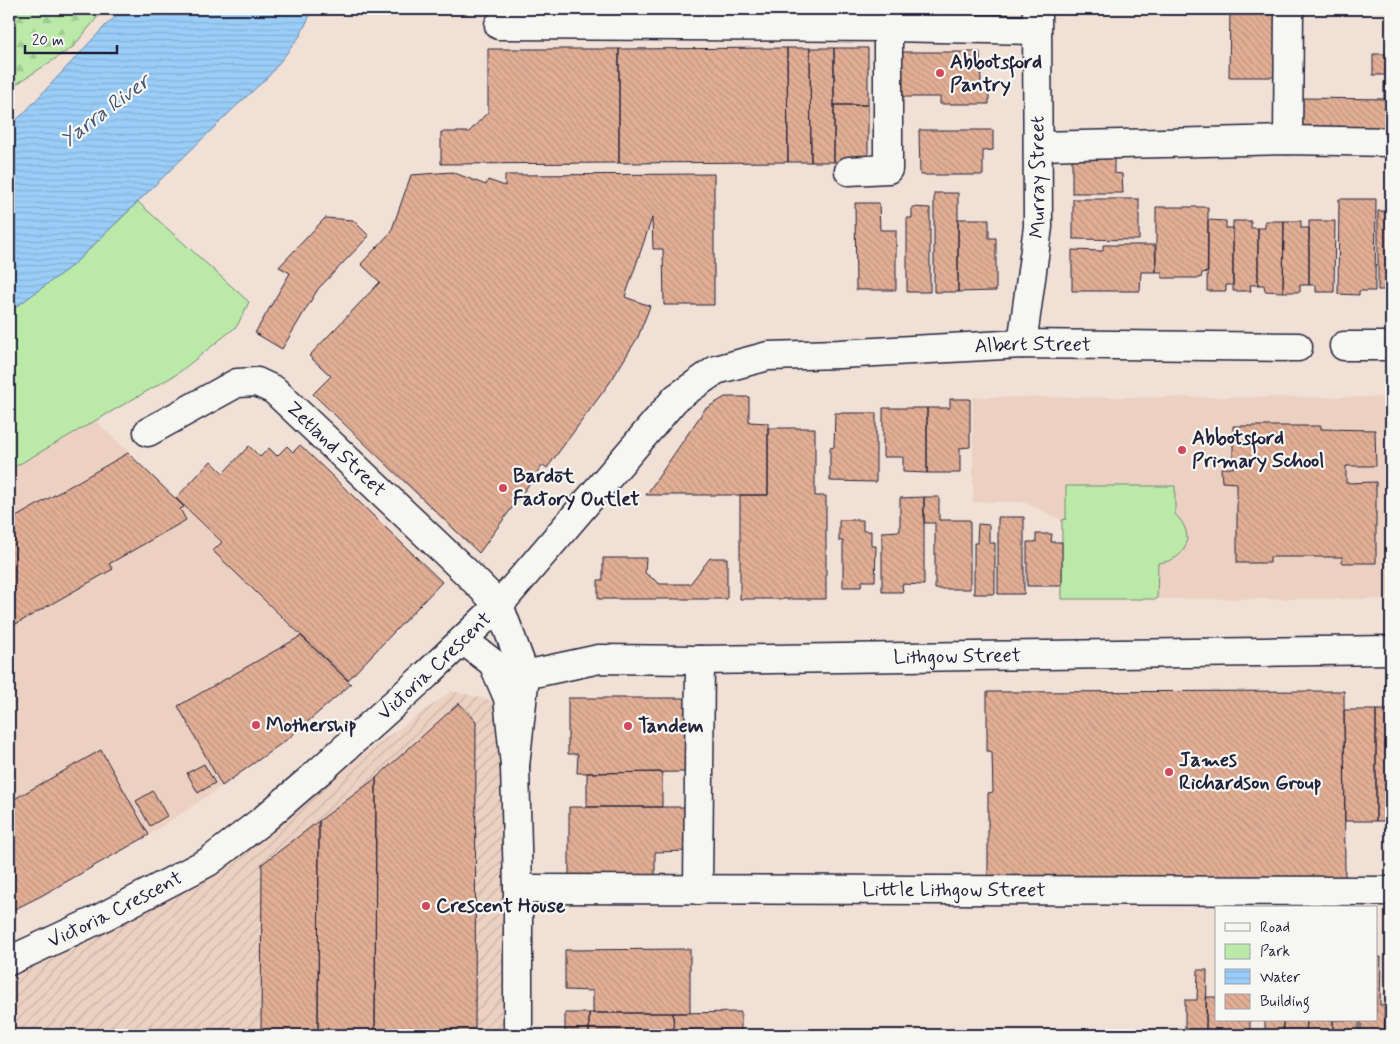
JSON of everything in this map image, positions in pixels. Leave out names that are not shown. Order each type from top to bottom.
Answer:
[{"type":"street","points":[[1288,140],[1289,9]]},
{"type":"street","points":[[499,25],[888,18],[1036,19]]},
{"type":"street","points":[[849,171],[888,169],[888,18]]},
{"type":"street","name":"Murray Street","points":[[1022,344],[1038,227],[1036,19]]},
{"type":"street","points":[[1038,146],[1288,140],[1391,142]]},
{"type":"street","name":"Albert Street","points":[[768,356],[1022,344],[1298,347]]},
{"type":"street","points":[[1344,346],[1391,346]]},
{"type":"street","name":"Victoria Crescent","points":[[9,961],[97,920],[208,862],[263,820],[322,769],[499,605],[676,398],[716,370],[768,356]]},
{"type":"street","name":"Zetland Street","points":[[148,432],[237,383],[258,382],[274,390],[499,605]]},
{"type":"street","points":[[499,605],[525,675],[515,766]]},
{"type":"street","points":[[463,640],[493,663],[508,698],[515,766],[518,889],[518,1035]]},
{"type":"street","name":"Lithgow Street","points":[[525,675],[599,660],[1391,650]]},
{"type":"street","points":[[698,890],[700,660]]},
{"type":"street","name":"Little Lithgow Street","points":[[518,889],[1391,891]]},
{"type":"shaded area","name":"Abbotsford Primary School","points":[[973,397],[1391,397],[1391,599],[1062,599],[1062,520],[1023,502],[973,502]]},
{"type":"shaded area","points":[[96,421],[222,542],[214,552],[351,684],[289,738],[149,835],[9,912],[9,470]]},
{"type":"shaded area","points":[[452,691],[498,702],[518,1035],[9,1035],[9,961],[208,862],[322,769],[349,764]]},
{"type":"green space","points":[[9,9],[104,9],[73,47],[9,89]]},
{"type":"green space","points":[[138,202],[249,302],[237,326],[177,374],[9,470],[9,312],[73,265]]},
{"type":"green space","points":[[1066,486],[1175,486],[1175,514],[1186,530],[1186,546],[1176,557],[1158,563],[1157,599],[1062,599],[1062,520],[1066,519]]},
{"type":"water","name":"Yarra River","points":[[124,9],[313,9],[300,36],[269,76],[73,265],[9,312],[9,125],[22,115],[105,26]]},
{"type":"building","points":[[1191,9],[1277,9],[1277,77],[1229,77],[1230,10]]},
{"type":"building","points":[[787,48],[810,48],[811,162],[788,162]]},
{"type":"building","points":[[787,48],[788,162],[619,163],[619,49]]},
{"type":"building","points":[[810,48],[834,48],[834,162],[811,162]]},
{"type":"building","points":[[834,48],[868,48],[868,105],[834,105]]},
{"type":"building","points":[[488,49],[619,49],[619,163],[441,164],[441,132],[469,132],[488,112]]},
{"type":"building","name":"Abbotsford Pantry","points":[[894,52],[980,52],[981,84],[989,83],[989,104],[940,104],[940,97],[899,97]]},
{"type":"building","points":[[1373,54],[1391,54],[1391,75],[1373,75]]},
{"type":"building","points":[[1384,82],[1391,82],[1391,99],[1384,99]]},
{"type":"building","points":[[1296,98],[1391,99],[1391,133],[1296,133]]},
{"type":"building","points":[[834,105],[868,105],[868,162],[834,162]]},
{"type":"building","points":[[919,130],[993,130],[993,150],[983,151],[983,175],[920,175]]},
{"type":"building","points":[[1072,156],[1114,156],[1114,173],[1122,174],[1123,193],[1072,193]]},
{"type":"building","points":[[452,172],[486,185],[488,180],[505,186],[505,175],[714,174],[714,305],[664,305],[663,249],[653,249],[652,218],[625,297],[650,306],[638,337],[611,381],[547,468],[543,465],[479,553],[313,394],[331,376],[309,356],[380,282],[361,264],[391,232],[411,175]]},
{"type":"building","points":[[934,193],[958,193],[958,292],[934,292]]},
{"type":"building","points":[[1073,199],[1139,199],[1139,240],[1073,239]]},
{"type":"building","points":[[1339,199],[1376,199],[1375,291],[1359,291],[1359,295],[1338,294]]},
{"type":"building","points":[[855,203],[879,203],[880,230],[896,230],[896,290],[856,290]]},
{"type":"building","points":[[912,207],[930,208],[930,292],[907,292],[907,218],[912,218]]},
{"type":"building","points":[[1156,207],[1208,207],[1208,272],[1202,273],[1201,278],[1162,278],[1162,272],[1156,272]]},
{"type":"building","points":[[1378,211],[1391,211],[1391,290],[1378,290]]},
{"type":"building","points":[[325,218],[353,220],[369,236],[318,289],[282,349],[255,333],[290,273],[279,267]]},
{"type":"building","points":[[958,219],[989,219],[989,238],[996,238],[996,291],[958,292]]},
{"type":"building","points":[[1208,220],[1226,221],[1226,228],[1233,228],[1233,285],[1226,285],[1226,291],[1207,291]]},
{"type":"building","points":[[1233,221],[1251,221],[1251,228],[1258,228],[1258,285],[1250,285],[1251,291],[1233,291]]},
{"type":"building","points":[[1265,221],[1284,221],[1283,292],[1265,291],[1264,285],[1258,285],[1258,228],[1265,228]]},
{"type":"building","points":[[1284,221],[1301,221],[1301,228],[1309,228],[1309,285],[1300,285],[1300,292],[1283,292]]},
{"type":"building","points":[[1309,221],[1335,221],[1334,292],[1316,292],[1316,285],[1309,285]]},
{"type":"building","points":[[1103,245],[1155,245],[1156,272],[1141,272],[1140,291],[1072,291],[1072,250],[1103,251]]},
{"type":"building","points":[[725,397],[749,397],[749,422],[768,423],[768,495],[646,495],[705,409]]},
{"type":"building","points":[[950,399],[970,399],[970,447],[960,448],[960,473],[927,473],[927,408],[950,408]]},
{"type":"building","points":[[883,408],[927,408],[927,473],[903,472],[903,457],[883,457]]},
{"type":"building","points":[[835,413],[876,413],[876,482],[830,481],[830,448],[834,447]]},
{"type":"building","points":[[1233,426],[1321,426],[1321,429],[1375,430],[1376,466],[1346,466],[1346,483],[1376,482],[1376,563],[1342,563],[1342,557],[1270,557],[1270,563],[1237,563],[1237,483],[1222,482],[1221,468],[1233,468]]},
{"type":"building","points":[[768,428],[815,428],[815,496],[826,496],[826,599],[740,599],[740,495],[768,495]]},
{"type":"building","points":[[300,445],[442,582],[348,680],[213,551],[222,542],[176,498],[211,461],[223,473],[249,446],[260,457],[269,448],[277,456],[287,446],[293,452]]},
{"type":"building","points":[[128,453],[184,507],[180,509],[186,520],[109,564],[113,569],[16,624],[13,618],[9,621],[9,521]]},
{"type":"building","points":[[924,497],[924,585],[902,584],[903,592],[882,592],[882,532],[900,531],[900,498]]},
{"type":"building","points":[[924,497],[939,497],[939,520],[970,520],[970,589],[935,589],[935,523],[924,523]]},
{"type":"building","points":[[998,517],[1024,517],[1024,594],[998,594]]},
{"type":"building","points":[[839,520],[863,520],[863,531],[871,531],[871,546],[876,546],[875,581],[862,581],[861,587],[843,587],[843,541],[839,541]]},
{"type":"building","points":[[978,524],[989,525],[989,543],[995,543],[995,594],[974,594],[974,543],[977,543]]},
{"type":"building","points":[[1036,534],[1052,534],[1051,542],[1062,542],[1062,586],[1027,586],[1027,542],[1036,542]]},
{"type":"building","points":[[603,558],[646,558],[645,573],[660,584],[690,584],[710,558],[727,558],[727,599],[598,599],[598,580],[603,580]]},
{"type":"building","points":[[301,636],[351,684],[289,738],[222,786],[178,706]]},
{"type":"building","name":"James Richardson Group","points":[[1344,691],[1345,880],[988,881],[988,793],[993,792],[992,752],[987,751],[987,692]]},
{"type":"building","name":"Tandem","points":[[568,698],[688,698],[689,772],[577,773],[578,754],[568,754]]},
{"type":"building","name":"Crescent House","points":[[459,703],[476,721],[475,1035],[375,1035],[376,778]]},
{"type":"building","points":[[1344,710],[1376,710],[1376,821],[1345,821]]},
{"type":"building","points":[[1376,710],[1391,710],[1391,821],[1376,821]]},
{"type":"building","points":[[101,750],[149,835],[9,912],[9,802]]},
{"type":"building","points":[[204,764],[215,783],[198,793],[187,773]]},
{"type":"building","points":[[662,772],[662,807],[587,807],[587,773]]},
{"type":"building","points":[[376,778],[375,1035],[318,1035],[319,821]]},
{"type":"building","points":[[153,791],[167,816],[150,826],[136,801]]},
{"type":"building","points":[[569,807],[689,807],[689,851],[655,852],[655,880],[569,880]]},
{"type":"building","points":[[319,821],[318,1035],[261,1035],[262,864]]},
{"type":"building","points":[[690,949],[690,1013],[593,1013],[593,991],[565,990],[565,950]]},
{"type":"building","points":[[1378,957],[1381,957],[1380,1005],[1385,1005],[1385,1035],[1361,1035],[1361,1022],[1378,1022]]},
{"type":"building","points":[[1198,970],[1207,970],[1206,1035],[1185,1035],[1185,1000],[1197,1000]]},
{"type":"building","points":[[1206,997],[1215,997],[1215,1022],[1250,1022],[1250,1035],[1206,1035]]},
{"type":"building","points":[[1385,1005],[1391,1005],[1391,1035],[1385,1035]]},
{"type":"building","points":[[741,1012],[741,1035],[674,1035],[673,1013]]},
{"type":"building","points":[[565,1013],[589,1013],[589,1035],[565,1035]]},
{"type":"building","points":[[589,1013],[673,1013],[674,1035],[589,1035]]},
{"type":"building","points":[[1265,1022],[1283,1022],[1283,1035],[1265,1035]]},
{"type":"building","points":[[1283,1022],[1307,1022],[1306,1035],[1283,1035]]},
{"type":"building","points":[[1307,1022],[1333,1022],[1333,1035],[1306,1035]]},
{"type":"building","points":[[1333,1022],[1359,1022],[1359,1035],[1333,1035]]},
{"type":"place","name":"Abbotsford Pantry","points":[[940,73]]},
{"type":"place","name":"Abbotsford Primary School","points":[[1182,450]]},
{"type":"place","name":"Bardōt Factory Outlet","points":[[503,488]]},
{"type":"place","name":"Mothership","points":[[256,725]]},
{"type":"place","name":"Tandem","points":[[628,726]]},
{"type":"place","name":"James Richardson Group","points":[[1169,772]]},
{"type":"place","name":"Crescent House","points":[[426,906]]}]
